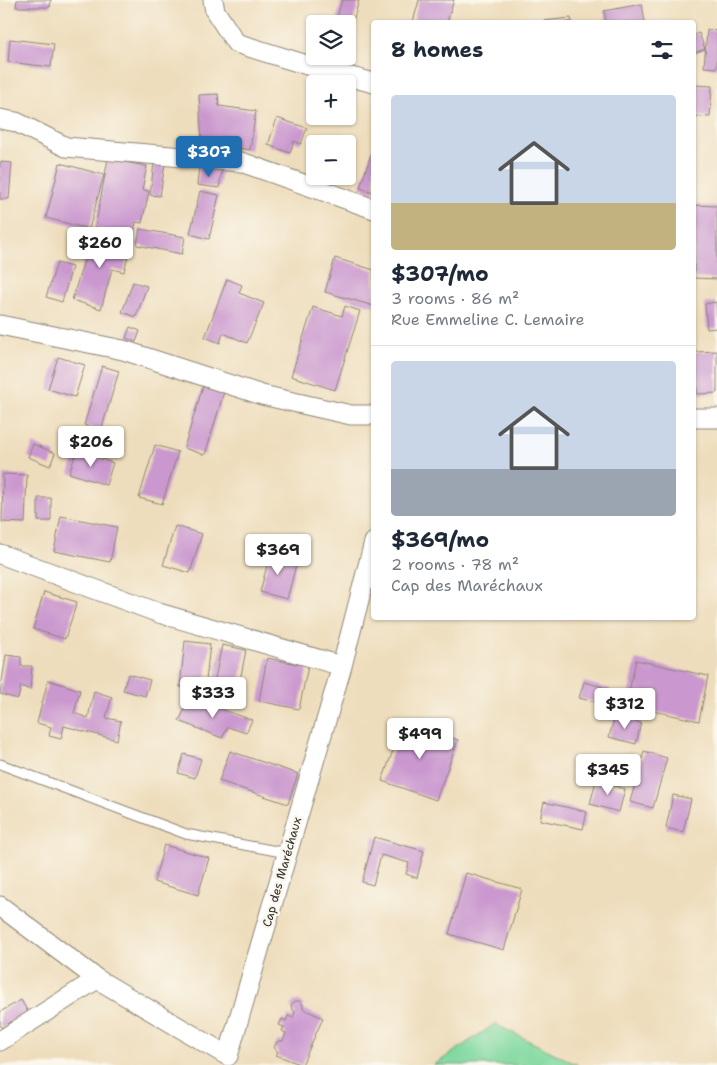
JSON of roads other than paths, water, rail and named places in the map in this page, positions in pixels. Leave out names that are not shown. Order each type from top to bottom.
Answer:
[{"type":"street","points":[[213,0],[215,10],[236,43],[320,70],[371,82]]},
{"type":"street","points":[[0,119],[16,122],[66,147],[241,162],[371,208]]},
{"type":"street","points":[[0,325],[123,350],[262,395],[351,415],[371,416]]},
{"type":"street","points":[[696,418],[717,418]]},
{"type":"street","points":[[0,554],[159,613],[342,666]]},
{"type":"street","name":"Cap des Maréchaux","points":[[0,906],[97,979],[229,1060],[342,666],[371,554]]},
{"type":"street","points":[[0,1041],[97,979]]},
{"type":"lane","points":[[0,764],[186,834],[287,853]]}]
